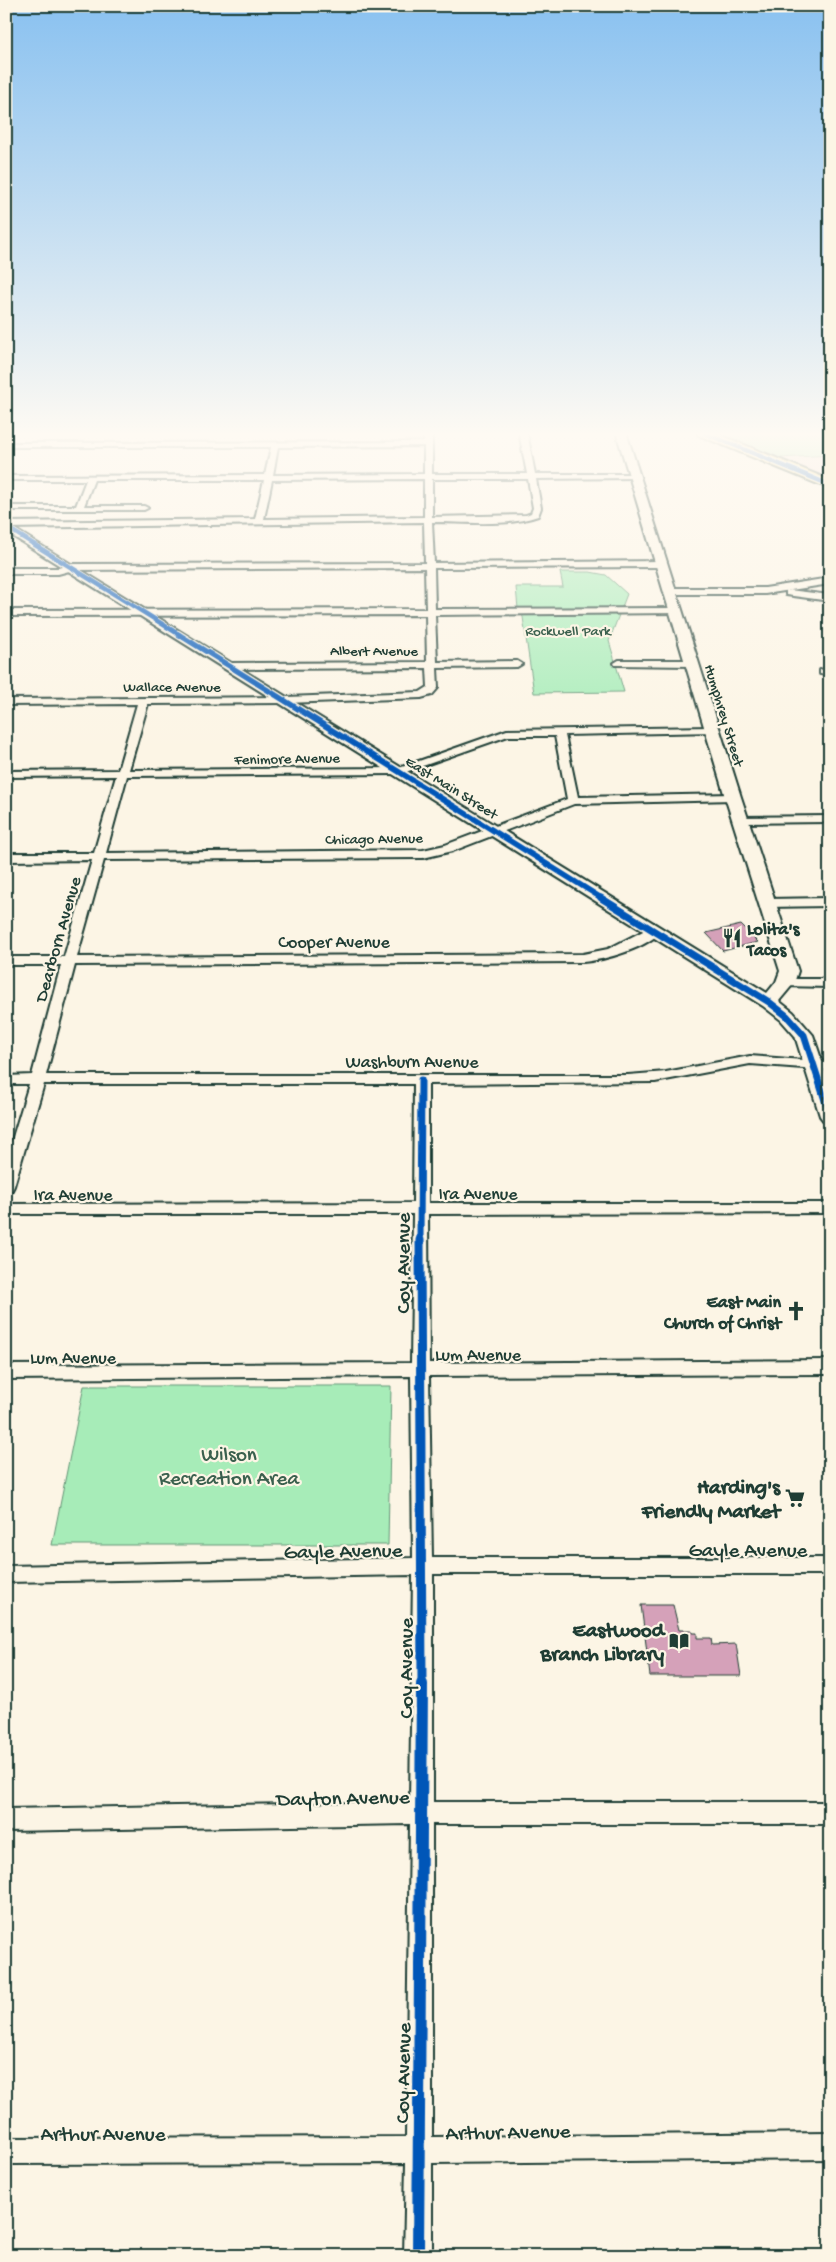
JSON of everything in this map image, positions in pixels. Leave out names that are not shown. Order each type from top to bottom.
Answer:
[{"type":"street","name":"East Main Street","points":[[25,538],[769,1002],[787,1016],[804,1035],[823,1066],[830,1116]]},
{"type":"street","points":[[428,538],[432,664]]},
{"type":"street","name":"Humphrey Street","points":[[655,538],[712,730],[789,971],[785,983]]},
{"type":"street","points":[[6,571],[58,570],[72,567],[663,564]]},
{"type":"street","points":[[765,591],[830,581]]},
{"type":"street","points":[[671,591],[765,591],[830,598]]},
{"type":"street","points":[[6,613],[677,612]]},
{"type":"street","points":[[619,663],[692,663]]},
{"type":"street","name":"Wallace Avenue","points":[[6,702],[286,700],[421,695],[428,693],[433,688],[432,664]]},
{"type":"street","name":"Albert Avenue","points":[[231,666],[517,664]]},
{"type":"street","name":"Dearborn Avenue","points":[[6,1186],[38,1080],[69,961],[143,702]]},
{"type":"street","name":"Fenimore Avenue","points":[[6,774],[400,771],[499,735],[527,731],[712,730]]},
{"type":"street","points":[[559,731],[573,801]]},
{"type":"street","name":"Chicago Avenue","points":[[6,857],[423,854],[437,852],[573,801],[733,797]]},
{"type":"street","points":[[740,820],[830,819]]},
{"type":"street","points":[[766,902],[830,902]]},
{"type":"street","name":"Cooper Avenue","points":[[6,961],[583,958],[602,957],[621,951],[656,930]]},
{"type":"street","points":[[769,1002],[785,983],[830,983]]},
{"type":"street","name":"Washburn Avenue","points":[[6,1080],[628,1079],[669,1077],[708,1066],[750,1060],[775,1060],[823,1066]]},
{"type":"street","name":"Coy Avenue","points":[[418,2256],[423,1566],[420,1370],[421,1080]]},
{"type":"street","name":"Ira Avenue","points":[[6,1209],[830,1208]]},
{"type":"street","name":"Lum Avenue","points":[[6,1372],[830,1367]]},
{"type":"street","name":"Gayle Avenue","points":[[6,1574],[423,1566],[830,1566]]},
{"type":"street","name":"Dayton Avenue","points":[[6,1820],[422,1813],[830,1813]]},
{"type":"street","name":"Arthur Avenue","points":[[6,2150],[418,2150],[830,2146]]},
{"type":"green space","name":"Rockwell Park","points":[[560,572],[590,572],[606,575],[627,594],[609,641],[624,692],[534,693],[523,617],[518,609],[516,587],[563,587]]},
{"type":"green space","name":"Wilson Recreation Area","points":[[84,1386],[391,1386],[388,1545],[52,1545]]},
{"type":"building","name":"Lolita's Tacos","points":[[741,925],[758,942],[723,951],[706,933]]},
{"type":"building","name":"Eastwood Branch Library","points":[[641,1605],[673,1605],[679,1630],[692,1630],[692,1633],[697,1633],[697,1638],[711,1638],[712,1645],[736,1644],[741,1676],[650,1676]]},
{"type":"cycle path","points":[[23,538],[769,1002],[787,1016],[804,1035],[830,1116]]},
{"type":"cycle path","points":[[418,2256],[423,1585],[420,1370],[421,1080]]},
{"type":"place","name":"Lolita's Tacos","points":[[732,938]]},
{"type":"place","name":"East Main Church of Christ","points":[[796,1311]]},
{"type":"place","name":"Harding's Friendly Market","points":[[795,1498]]},
{"type":"place","name":"Eastwood Branch Library","points":[[679,1641]]}]
